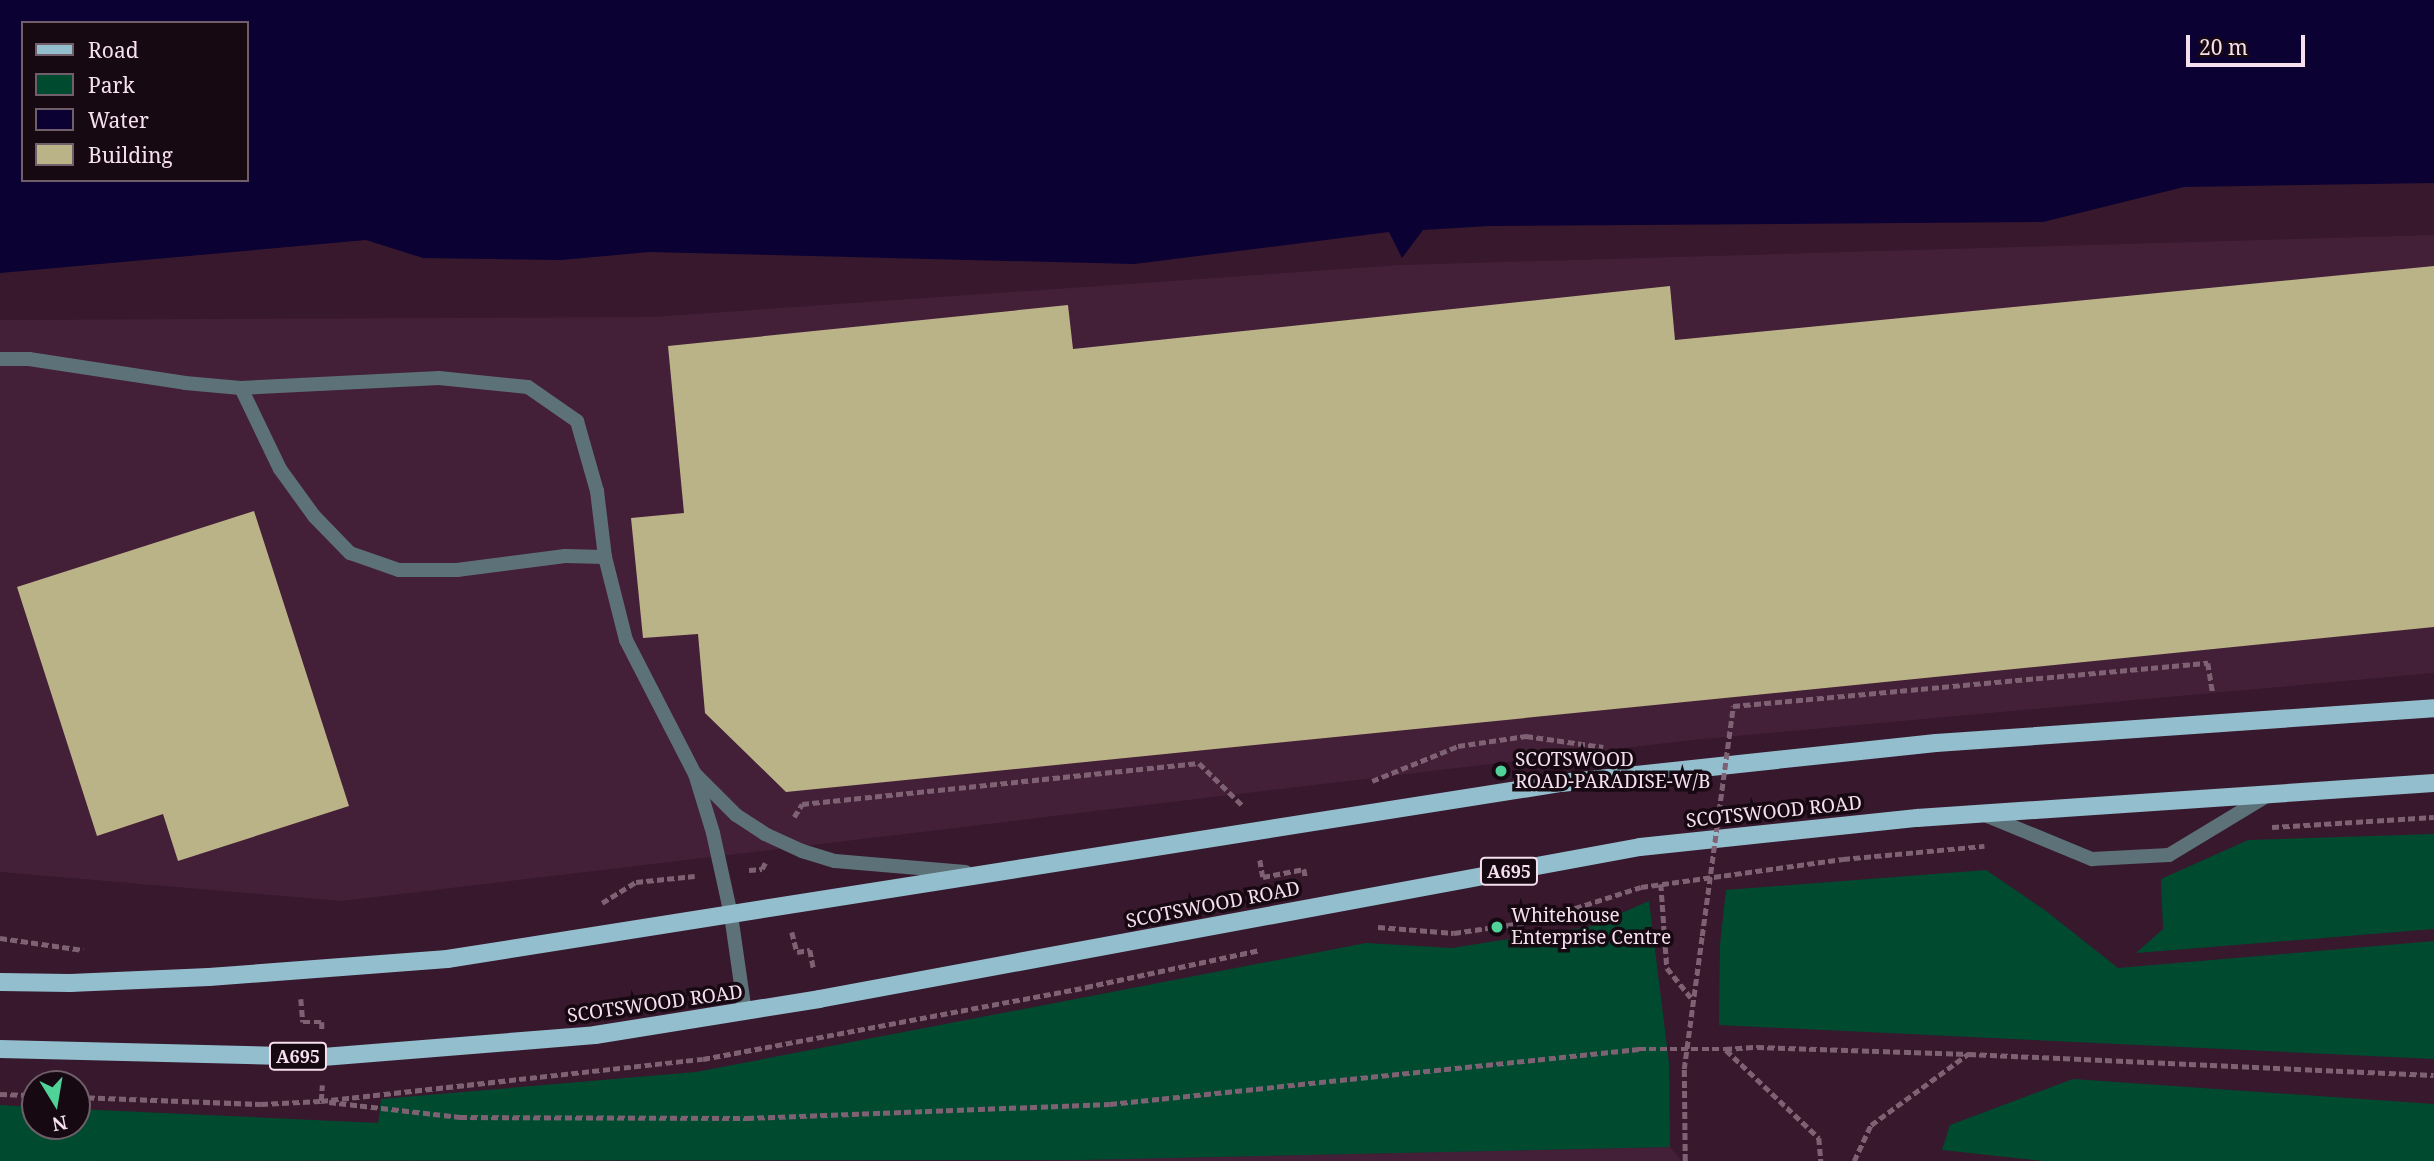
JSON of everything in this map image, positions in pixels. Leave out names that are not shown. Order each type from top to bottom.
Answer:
[{"type":"main road","points":[[0,982],[70,983],[298,971],[447,959],[1006,873],[1561,783],[1936,743],[2434,708]]},
{"type":"main road","name":"SCOTSWOOD ROAD","points":[[0,1049],[323,1057],[594,1035],[819,999],[1640,847],[1982,814],[2434,783]]},
{"type":"lane","points":[[0,359],[29,359],[185,383],[241,387],[439,378],[528,387],[577,421],[597,491],[606,557],[626,640],[695,775],[719,854],[745,1012]]},
{"type":"lane","points":[[241,387],[280,469],[314,516],[350,553],[399,570],[457,570],[565,556],[606,557]]},
{"type":"lane","points":[[695,775],[736,815],[765,834],[813,855],[835,861],[878,866],[1006,873]]},
{"type":"lane","points":[[1982,814],[2092,859],[2169,855],[2269,794]]},
{"type":"path","points":[[1685,1161],[1684,1069],[1691,998],[1733,705],[2208,663],[2216,723]]},
{"type":"path","points":[[2262,827],[2434,817]]},
{"type":"path","points":[[1255,833],[1263,877],[1304,869],[1313,907]]},
{"type":"path","points":[[1365,929],[1376,927],[1454,933],[1535,921],[1641,887],[1843,859],[1992,845]]},
{"type":"path","points":[[762,869],[783,886],[797,952],[810,950],[828,1036]]},
{"type":"path","points":[[597,906],[636,882]]},
{"type":"path","points":[[1661,884],[1667,968],[1691,998]]},
{"type":"path","points":[[0,938],[87,950]]},
{"type":"path","points":[[91,1098],[261,1104],[321,1101],[703,1059],[1268,948]]},
{"type":"path","points":[[298,971],[303,1022],[322,1021],[321,1101]]},
{"type":"path","points":[[321,1101],[460,1117],[747,1118],[1096,1105],[1639,1049],[1757,1047],[2434,1074]]},
{"type":"path","points":[[1725,1049],[1819,1138],[1821,1161]]},
{"type":"path","points":[[1854,1161],[1871,1125],[1969,1054]]},
{"type":"path","points":[[0,1094],[21,1095]]},
{"type":"shaded area","points":[[2434,235],[2434,673],[1692,740],[342,901],[0,872],[0,320],[652,317],[1401,265]]},
{"type":"shaded area","points":[[1670,1147],[1682,1161],[961,1161],[1078,1160]]},
{"type":"green space","points":[[2434,834],[2434,929],[2136,953],[2163,929],[2161,879],[2248,840]]},
{"type":"green space","points":[[1986,870],[2046,911],[2118,968],[2434,941],[2434,1059],[1719,1025],[1720,944],[1726,890]]},
{"type":"green space","points":[[1649,901],[1669,1063],[1670,1147],[1078,1160],[0,1161],[0,1105],[21,1106],[21,1140],[91,1140],[91,1110],[378,1123],[381,1099],[696,1072],[1366,943],[1452,948],[1592,926]]},
{"type":"green space","points":[[2073,1079],[2434,1104],[2434,1161],[2043,1161],[1942,1150],[1950,1125]]},
{"type":"water","points":[[0,0],[2434,0],[2434,183],[2184,187],[2043,222],[1489,226],[1423,230],[1402,258],[1389,232],[1134,264],[649,252],[561,260],[423,258],[366,240],[0,273]]},
{"type":"building","points":[[2434,266],[2434,627],[786,792],[705,713],[698,634],[643,638],[631,518],[684,513],[668,346],[1068,305],[1073,349],[1670,286],[1675,340]]},
{"type":"building","points":[[254,511],[349,806],[178,861],[163,814],[97,836],[17,587]]},
{"type":"place","name":"SCOTSWOOD ROAD-PARADISE-W/B","points":[[1501,771]]},
{"type":"place","name":"Whitehouse Enterprise Centre","points":[[1497,927]]}]
